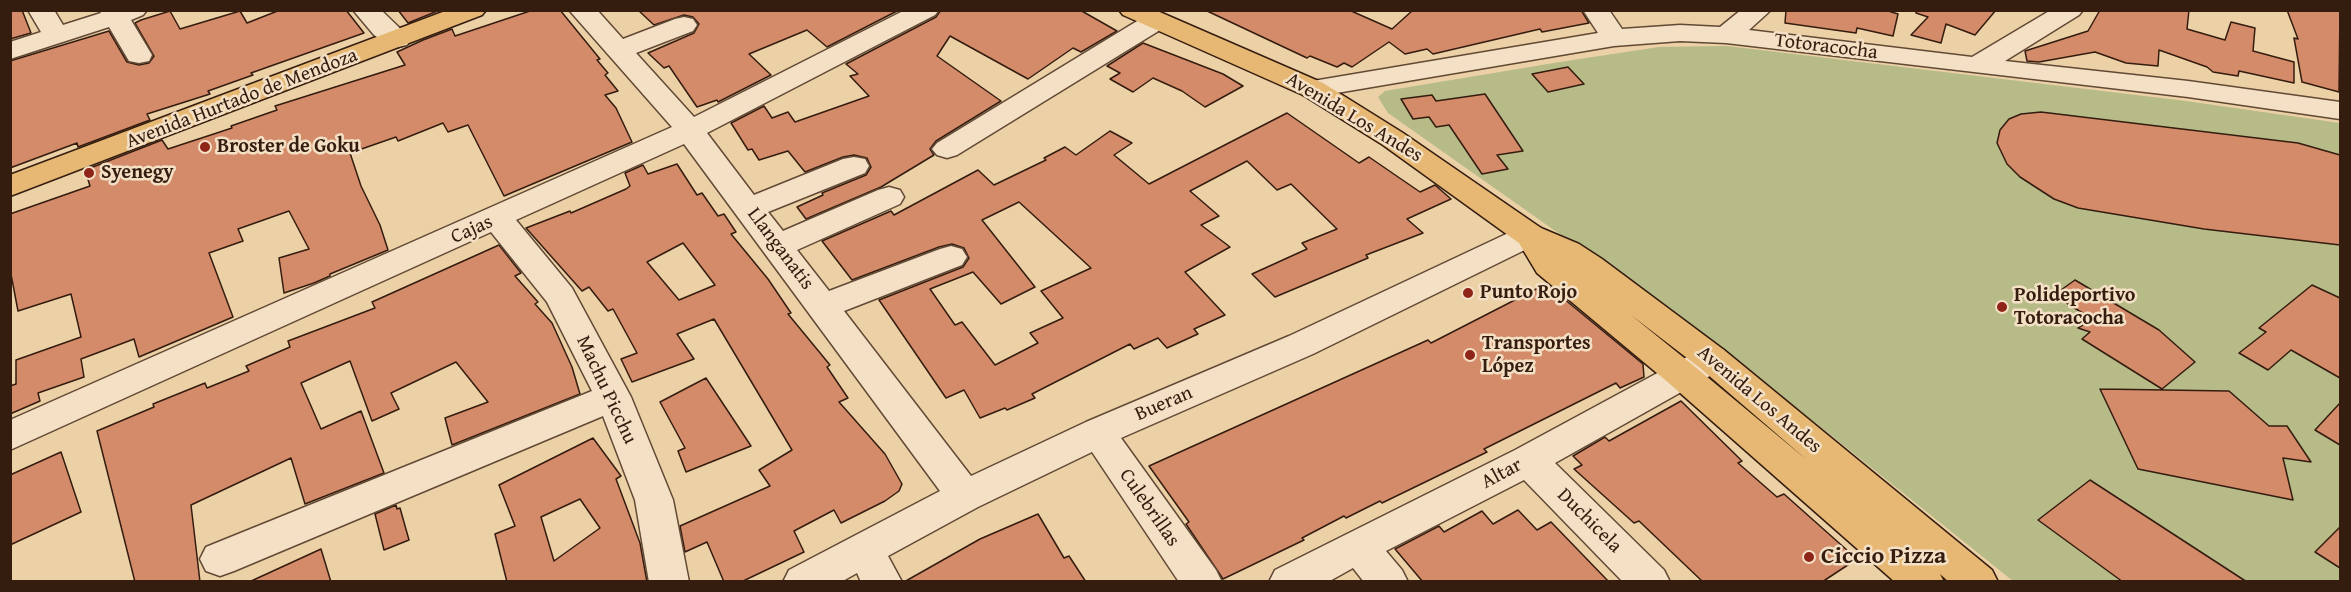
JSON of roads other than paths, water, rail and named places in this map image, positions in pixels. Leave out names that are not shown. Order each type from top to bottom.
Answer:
[{"type":"main road","name":"Avenida Hurtado de Mendoza","points":[[10,186],[473,10]]},
{"type":"main road","name":"Avenida Los Andes","points":[[1144,16],[1313,89],[1393,139],[1530,235],[1548,265],[1697,367],[1930,575],[1978,582]]},
{"type":"street","points":[[41,10],[57,36]]},
{"type":"street","points":[[366,10],[383,29],[398,39]]},
{"type":"street","name":"Llanganatis","points":[[582,10],[690,130],[965,496]]},
{"type":"street","name":"Cajas","points":[[10,436],[498,219],[690,130],[926,10]]},
{"type":"street","points":[[1596,10],[1614,38]]},
{"type":"street","points":[[1726,35],[1758,10]]},
{"type":"street","points":[[1977,66],[2070,10]]},
{"type":"street","points":[[10,51],[120,12],[139,56]]},
{"type":"street","points":[[947,149],[1144,16]]},
{"type":"street","points":[[618,50],[684,25]]},
{"type":"street","name":"Totoracocha","points":[[1313,89],[1614,38],[1680,33],[1726,35],[1977,66],[2188,88],[2340,111]]},
{"type":"street","points":[[749,208],[854,166]]},
{"type":"street","points":[[778,246],[889,197]]},
{"type":"street","name":"Machu Picchu","points":[[498,219],[560,296],[613,397],[654,501],[669,582]]},
{"type":"street","name":"Bueran","points":[[803,582],[873,565],[965,496],[1099,432],[1301,345],[1530,235]]},
{"type":"street","points":[[823,306],[951,257]]},
{"type":"street","name":"Altar","points":[[1289,582],[1360,548],[1528,460],[1697,367]]},
{"type":"street","points":[[220,559],[613,397]]},
{"type":"street","name":"Culebrillas","points":[[1099,432],[1113,457],[1202,582]]},
{"type":"street","name":"Duchicela","points":[[1528,460],[1650,582]]},
{"type":"street","points":[[1360,548],[1388,582]]},
{"type":"place","name":"Broster de Goku","points":[[205,147]]},
{"type":"place","name":"Syenegy","points":[[89,173]]},
{"type":"place","name":"Punto Rojo","points":[[1468,293]]},
{"type":"place","name":"Polideportivo Totoracocha","points":[[2002,307]]},
{"type":"place","name":"Transportes López","points":[[1470,355]]},
{"type":"place","name":"Ciccio Pizza","points":[[1809,557]]}]
